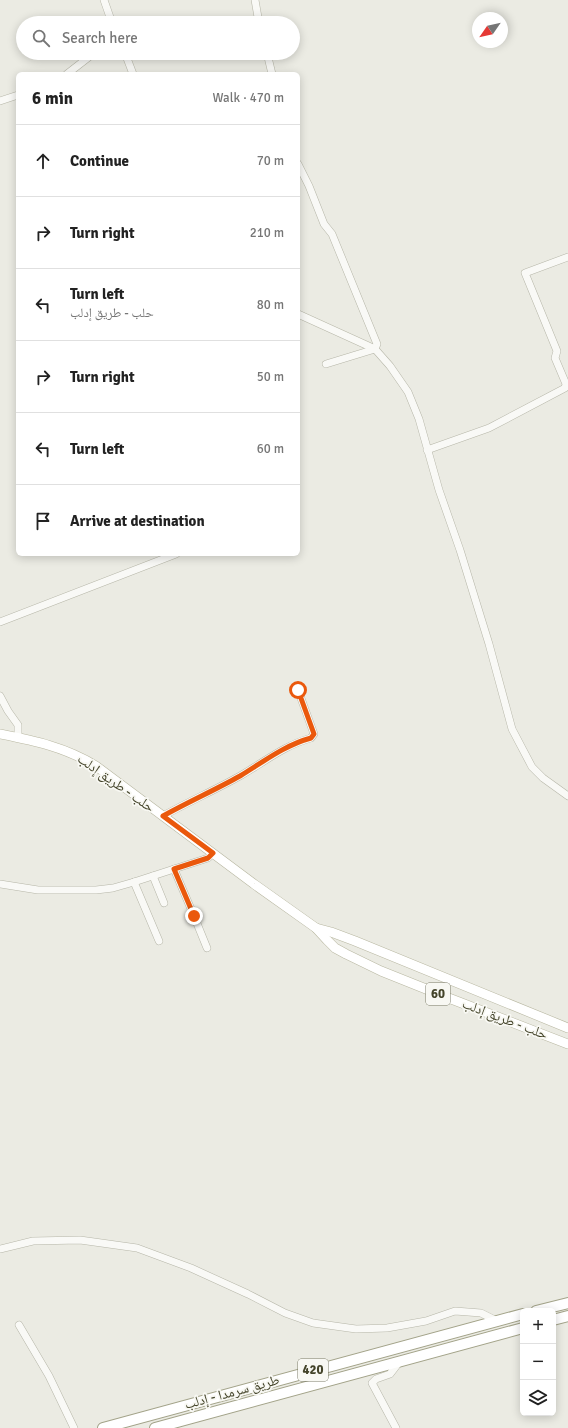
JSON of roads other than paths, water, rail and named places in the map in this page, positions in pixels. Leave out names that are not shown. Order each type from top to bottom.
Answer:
[{"type":"highway","points":[[547,1308],[568,1302]]},
{"type":"highway","name":"طريق سرمدا - إدلب","points":[[103,1428],[520,1315]]},
{"type":"highway","points":[[556,1319],[568,1316]]},
{"type":"highway","name":"طريق سرمدا - إدلب","points":[[155,1428],[520,1329]]},
{"type":"main road","name":"حلب - طريق إدلب","points":[[0,734],[58,748],[80,757],[96,766],[316,928],[335,948],[381,971],[568,1044]]},
{"type":"main road","name":"حلب - طريق إدلب","points":[[316,928],[355,941],[568,1028]]},
{"type":"street","points":[[104,0],[110,16]]},
{"type":"street","points":[[255,0],[258,16]]},
{"type":"street","points":[[69,72],[85,60]]},
{"type":"street","points":[[128,60],[132,72]]},
{"type":"street","points":[[269,60],[272,72]]},
{"type":"street","points":[[0,101],[16,96]]},
{"type":"street","points":[[300,168],[324,224],[332,234],[377,344],[375,350]]},
{"type":"street","points":[[428,450],[489,428],[565,388],[566,384],[556,358],[557,351],[525,273],[568,257]]},
{"type":"street","points":[[300,315],[375,350],[390,366],[408,392],[419,420],[484,630],[512,729],[532,767],[543,778],[568,796]]},
{"type":"street","points":[[326,364],[375,350]]},
{"type":"street","points":[[0,622],[171,556]]},
{"type":"street","points":[[163,816],[239,776],[282,750],[311,738],[314,734],[298,690]]},
{"type":"street","points":[[0,696],[18,725],[18,738]]},
{"type":"street","points":[[0,884],[38,890],[82,891],[114,888],[208,858],[213,853]]},
{"type":"street","points":[[174,869],[206,948]]},
{"type":"street","points":[[153,876],[164,902]]},
{"type":"street","points":[[134,882],[158,941]]},
{"type":"street","points":[[0,1249],[33,1241],[80,1240],[138,1248],[191,1268],[285,1313],[313,1323],[356,1329],[387,1328],[426,1320],[456,1311],[481,1313],[497,1321]]},
{"type":"street","points":[[19,1325],[49,1376],[74,1428]]},
{"type":"street","points":[[396,1428],[372,1383],[376,1379],[390,1374],[400,1361]]}]
